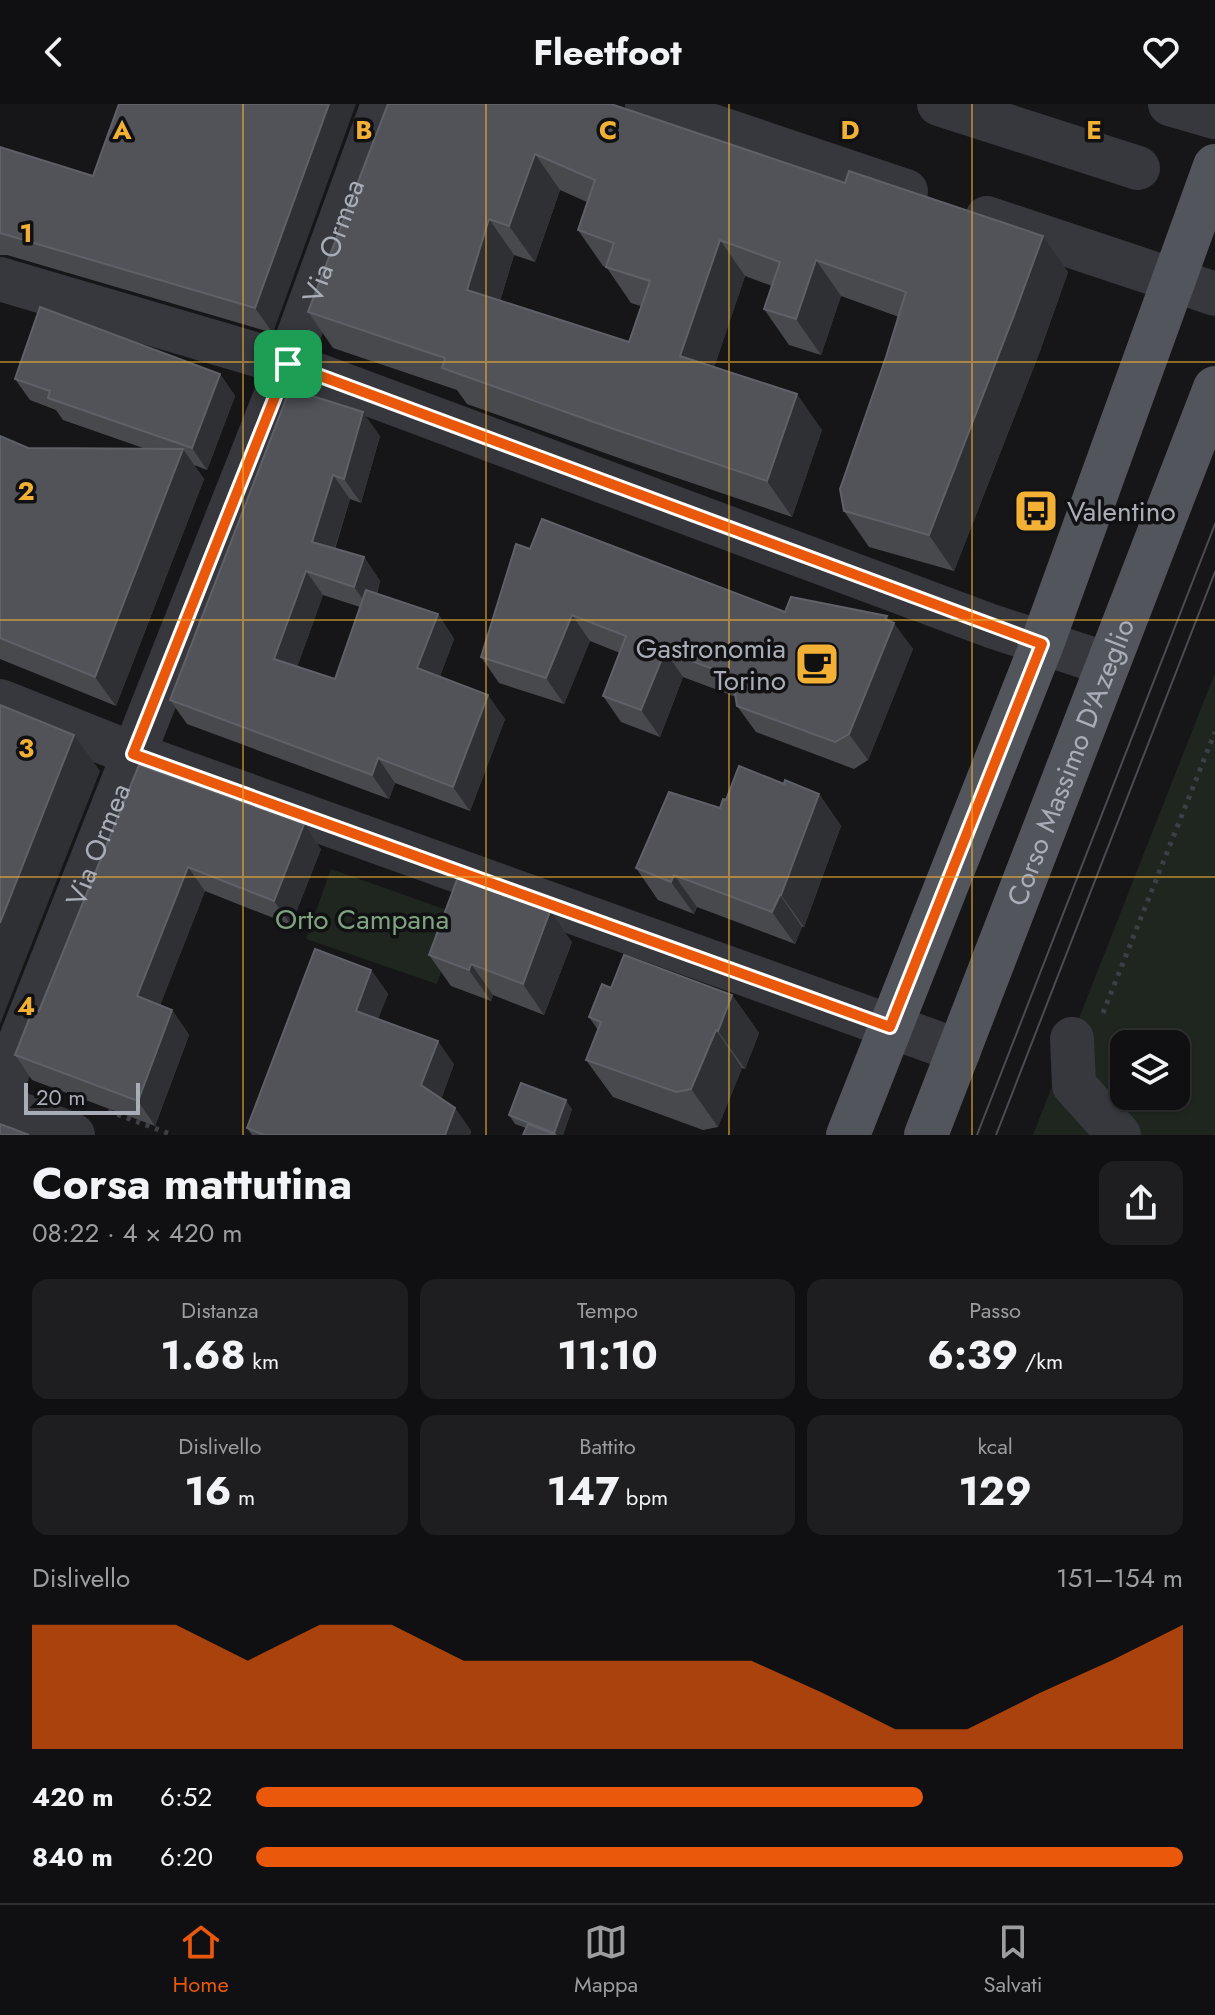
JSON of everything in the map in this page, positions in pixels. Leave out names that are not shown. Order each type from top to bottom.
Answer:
[{"type":"main road","points":[[848,1135],[1042,644],[1215,166]]},
{"type":"main road","name":"Corso Massimo D'Azeglio","points":[[926,1135],[1215,388]]},
{"type":"street","name":"Via Ormea","points":[[0,1092],[288,364],[383,104]]},
{"type":"street","points":[[647,104],[1215,294]]},
{"type":"street","points":[[939,104],[1138,168]]},
{"type":"street","points":[[1170,104],[1215,117]]},
{"type":"street","points":[[0,279],[288,364],[1042,644],[1107,664]]},
{"type":"street","points":[[0,701],[133,754],[959,1051]]},
{"type":"street","points":[[1086,1029],[1074,1085],[1119,1135]]},
{"type":"street","points":[[0,1106],[87,1122]]},
{"type":"path","points":[[1086,1029],[1215,732]]},
{"type":"path","points":[[87,1122],[173,1135]]},
{"type":"green space","points":[[1215,673],[1215,1135],[1033,1135]]},
{"type":"green space","name":"Orto Campana","points":[[331,869],[461,915],[437,984],[306,939]]},
{"type":"building","points":[[119,104],[329,104],[255,308],[0,233],[0,147],[93,176]]},
{"type":"building","points":[[388,104],[611,104],[845,183],[849,171],[1043,236],[929,535],[844,511],[840,489],[906,292],[816,260],[796,319],[764,309],[780,262],[720,240],[680,356],[797,394],[767,481],[442,368],[445,358],[308,312]],"holes":[[[535,154],[595,180],[578,230],[614,243],[606,267],[650,281],[629,342],[467,290],[489,219],[509,226]]]},
{"type":"building","points":[[40,307],[220,374],[192,448],[48,398],[50,391],[15,379]]},
{"type":"building","points":[[290,389],[363,412],[344,479],[333,475],[312,542],[364,557],[354,587],[306,571],[274,659],[335,679],[366,590],[438,614],[417,668],[488,695],[453,787],[378,758],[372,775],[170,700]]},
{"type":"building","points":[[0,436],[28,448],[183,449],[95,677],[0,638]]},
{"type":"building","points":[[542,519],[785,612],[791,597],[887,616],[885,619],[894,623],[849,734],[835,742],[737,706],[734,687],[724,673],[665,651],[641,710],[603,696],[626,636],[572,615],[546,678],[481,657],[516,544],[530,549]]},
{"type":"building","points":[[0,705],[74,735],[0,923]]},
{"type":"building","points":[[139,765],[304,824],[274,901],[188,867],[137,996],[172,1010],[138,1101],[15,1055],[33,1009],[39,1011]]},
{"type":"building","points":[[739,766],[819,794],[772,912],[674,875],[671,882],[636,868],[669,792],[720,808]]},
{"type":"building","points":[[458,877],[550,911],[523,984],[471,964],[469,970],[429,955]]},
{"type":"building","points":[[315,949],[371,970],[356,1011],[438,1041],[421,1085],[455,1108],[445,1135],[264,1135],[247,1128]]},
{"type":"building","points":[[624,955],[732,995],[691,1089],[676,1092],[586,1060],[601,1022],[589,1017],[602,984],[611,988]]},
{"type":"building","points":[[521,1083],[566,1100],[554,1133],[509,1115]]},
{"type":"building","points":[[0,1124],[29,1135],[0,1135]]},
{"type":"building","points":[[528,1124],[556,1135],[523,1135]]},
{"type":"tram line","points":[[977,1135],[1215,524]]},
{"type":"tram line","points":[[996,1135],[1215,572]]},
{"type":"place","name":"Valentino","points":[[1036,511]]},
{"type":"place","name":"Gastronomia Torino","points":[[817,664]]},
{"type":"route","points":[[288,364],[1042,644],[890,1027],[133,754],[288,364]]}]
